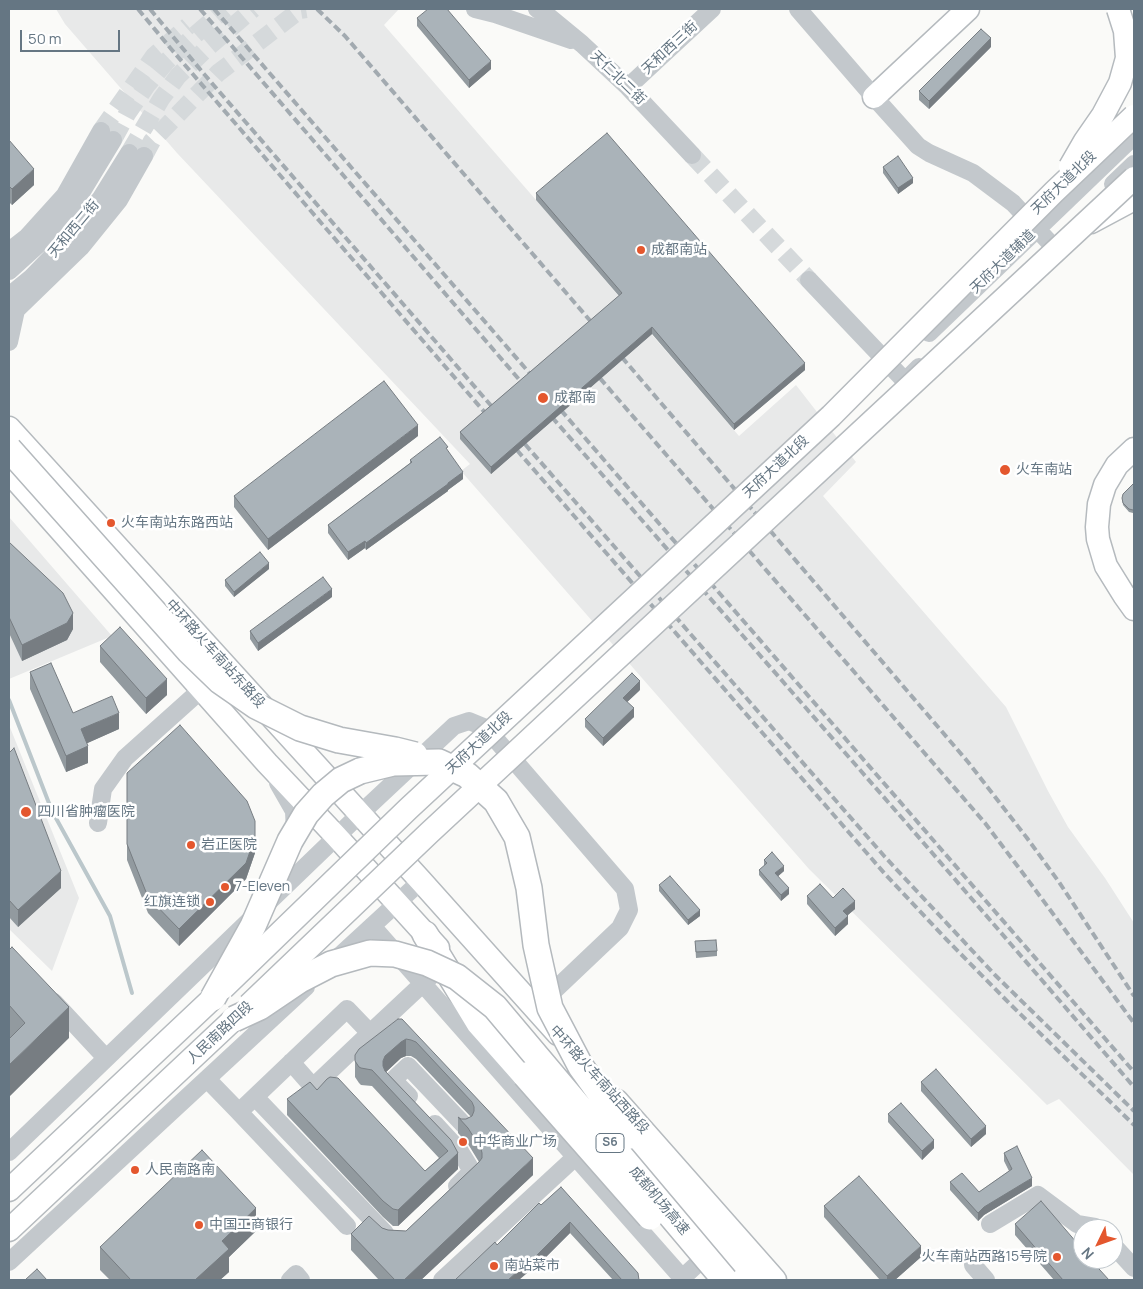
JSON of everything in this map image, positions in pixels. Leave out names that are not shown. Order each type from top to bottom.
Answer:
[{"type":"highway","name":"成都机场高速","points":[[9,449],[189,651],[220,680],[256,706],[300,728],[339,740],[395,750],[439,762],[467,775],[496,801],[517,837],[529,888],[536,945],[550,1008],[582,1067],[630,1136],[753,1280]]},
{"type":"highway","points":[[213,998],[253,926],[290,841],[306,814],[323,794],[341,780],[360,772],[393,763],[439,762]]},
{"type":"highway","points":[[425,934],[446,962],[479,1024],[524,1075],[688,1280]]},
{"type":"highway","name":"成都机场高速","points":[[234,1019],[260,1007],[300,980],[331,964],[370,953],[395,954],[427,963],[457,977],[495,1007],[727,1280]]},
{"type":"main road","points":[[874,97],[968,9]]},
{"type":"main road","points":[[1054,192],[1103,115],[1120,83],[1127,58],[1125,31],[1118,9]]},
{"type":"main road","name":"天府大道北段","points":[[213,998],[408,809],[831,416],[1054,192],[1134,116]]},
{"type":"main road","points":[[1082,227],[1134,178]]},
{"type":"main road","points":[[1082,227],[1134,199]]},
{"type":"main road","name":"人民南路四段","points":[[9,1230],[429,833],[1082,227]]},
{"type":"main road","name":"中环路火车南站东路段","points":[[9,428],[422,880]]},
{"type":"main road","points":[[1134,449],[1117,465],[1105,485],[1099,504],[1097,527],[1098,539],[1106,566],[1134,609]]},
{"type":"main road","points":[[9,472],[267,763],[425,934]]},
{"type":"main road","name":"中环路火车南站西路段","points":[[422,880],[775,1280]]},
{"type":"main road","points":[[446,962],[602,1133],[727,1280]]},
{"type":"main road","points":[[9,1190],[213,998]]},
{"type":"street","points":[[474,9],[495,14],[582,44]]},
{"type":"street","name":"天仁北二街","points":[[537,9],[582,44],[628,87],[692,155]]},
{"type":"street","name":"天和西三街","points":[[628,87],[712,9]]},
{"type":"street","points":[[798,9],[918,146],[972,174],[1014,203],[1050,244]]},
{"type":"street","points":[[9,251],[27,237],[66,195],[107,135],[73,206],[41,242],[9,271]]},
{"type":"street","name":"天府大道辅道","points":[[1134,136],[893,368],[905,381],[1134,164]]},
{"type":"street","name":"天和西二街","points":[[9,296],[31,278],[68,240],[137,155],[119,200],[81,247],[16,310],[9,342]]},
{"type":"street","points":[[809,280],[893,368]]},
{"type":"street","points":[[98,823],[103,789],[125,758],[202,689]]},
{"type":"street","points":[[9,1152],[336,836],[454,726],[469,721],[486,728],[626,889],[630,910],[620,928],[535,1008]]},
{"type":"street","points":[[267,763],[294,811],[296,855],[288,884]]},
{"type":"street","name":"人民南路四段","points":[[9,1262],[422,880]]},
{"type":"street","points":[[372,926],[575,1157],[688,1280],[707,1255]]},
{"type":"street","points":[[291,1062],[313,1087],[446,962]]},
{"type":"street","points":[[41,989],[106,1058]]},
{"type":"street","points":[[239,1112],[346,1009],[370,1033]]},
{"type":"street","points":[[444,1197],[472,1170],[459,1150],[393,1080],[408,1066],[464,1125]]},
{"type":"street","points":[[207,1079],[347,1226]]},
{"type":"street","points":[[255,1097],[376,1225],[389,1236],[402,1237]]},
{"type":"street","points":[[442,1280],[602,1133]]},
{"type":"street","points":[[990,1224],[1038,1195],[1073,1221]]},
{"type":"street","points":[[1123,1256],[1134,1268]]},
{"type":"street","points":[[973,1265],[986,1280]]},
{"type":"street","points":[[290,1280],[296,1274],[301,1280]]},
{"type":"shaded area","points":[[56,9],[399,9],[384,25],[739,436],[796,385],[856,462],[823,496],[1006,707],[1068,827],[1105,878],[1134,923],[1134,1175],[1059,1099],[1047,1105],[809,869],[461,471],[470,464],[177,153],[65,24]]},
{"type":"shaded area","points":[[9,517],[112,636],[9,679]]},
{"type":"shaded area","name":"四川省肿瘤医院","points":[[9,725],[79,898],[52,971],[9,929]]},
{"type":"building","points":[[428,9],[447,9],[491,61],[469,80],[417,18]]},
{"type":"building","points":[[981,29],[991,38],[929,101],[919,91]]},
{"type":"building","name":"成都南站","points":[[607,133],[805,363],[734,424],[652,327],[491,467],[460,432],[622,293],[536,193]]},
{"type":"building","points":[[9,140],[34,169],[12,189],[9,186]]},
{"type":"building","points":[[898,156],[913,178],[898,188],[883,167]]},
{"type":"building","points":[[384,381],[418,425],[268,539],[234,496]]},
{"type":"building","points":[[440,437],[463,472],[366,543],[365,541],[348,552],[328,525],[412,462],[410,460]]},
{"type":"building","points":[[1134,483],[1133,510],[1123,503],[1122,498],[1123,494]]},
{"type":"building","points":[[9,542],[63,593],[73,613],[67,623],[22,645],[9,617]]},
{"type":"building","points":[[260,552],[269,563],[234,592],[225,580]]},
{"type":"building","points":[[323,577],[332,589],[258,643],[250,631]]},
{"type":"building","points":[[120,627],[167,679],[146,698],[100,646]]},
{"type":"building","points":[[51,663],[73,713],[112,696],[119,713],[81,729],[88,746],[66,756],[30,672]]},
{"type":"building","points":[[632,673],[640,681],[623,698],[634,708],[603,738],[585,719]]},
{"type":"building","name":"岩正医院","points":[[180,725],[247,801],[255,821],[255,837],[246,863],[179,929],[148,897],[127,844],[127,773]]},
{"type":"building","points":[[14,748],[61,871],[18,910],[9,900],[9,753]]},
{"type":"building","points":[[772,852],[784,866],[775,873],[789,888],[781,895],[759,870],[767,863],[764,860]]},
{"type":"building","points":[[670,876],[700,910],[688,920],[659,885]]},
{"type":"building","points":[[820,884],[833,898],[843,888],[855,901],[843,911],[848,916],[835,928],[807,896]]},
{"type":"building","points":[[716,940],[717,951],[696,952],[695,941]]},
{"type":"building","points":[[12,947],[69,1007],[9,1065],[9,1039],[25,1023],[9,1005],[9,950]]},
{"type":"building","points":[[398,1019],[402,1019],[533,1158],[404,1280],[395,1280],[351,1234],[369,1216],[382,1228],[406,1231],[479,1162],[482,1158],[481,1149],[468,1128],[458,1117],[466,1119],[472,1116],[474,1107],[472,1102],[416,1042],[406,1039],[385,1056],[383,1066],[385,1071],[451,1140],[458,1153],[398,1210],[393,1209],[383,1201],[287,1099],[310,1082],[317,1090],[330,1077],[338,1078],[425,1171],[448,1151],[372,1070],[359,1067],[355,1061],[355,1055],[359,1049]]},
{"type":"building","points":[[936,1069],[986,1126],[971,1139],[921,1082]]},
{"type":"building","points":[[901,1103],[934,1140],[922,1151],[888,1114]]},
{"type":"building","points":[[1017,1146],[1032,1178],[984,1207],[978,1213],[950,1182],[962,1173],[979,1192],[1012,1169],[1004,1153]]},
{"type":"building","name":"中国工商银行","points":[[202,1150],[256,1208],[222,1241],[229,1249],[195,1280],[131,1280],[100,1247]]},
{"type":"building","points":[[859,1176],[921,1246],[887,1276],[824,1206]]},
{"type":"building","points":[[561,1187],[638,1273],[639,1280],[622,1280],[570,1222],[534,1258],[508,1280],[455,1280],[495,1242],[497,1245],[539,1203],[541,1205]]},
{"type":"building","name":"火车南站西路15号院","points":[[1041,1201],[1073,1238],[1073,1269],[1099,1269],[1109,1280],[1063,1280],[1015,1224]]},
{"type":"building","points":[[37,1269],[47,1280],[25,1280]]},
{"type":"waterway","points":[[9,700],[52,811],[110,916],[132,993]]},
{"type":"tunnel","points":[[113,140],[127,114],[166,62],[225,9]]},
{"type":"tunnel","points":[[129,153],[161,99],[178,76],[253,9]]},
{"type":"tunnel","points":[[144,156],[152,141],[218,73],[300,10],[306,9]]},
{"type":"tunnel","points":[[101,131],[154,56],[188,26]]},
{"type":"tunnel","points":[[692,155],[809,280]]},
{"type":"railway","points":[[138,9],[493,422]]},
{"type":"railway","points":[[150,9],[500,416]]},
{"type":"railway","points":[[200,9],[529,391]]},
{"type":"railway","points":[[214,9],[539,384]]},
{"type":"railway","points":[[317,9],[345,36],[599,331]]},
{"type":"railway","points":[[614,348],[968,762],[1059,882],[1134,996]]},
{"type":"railway","points":[[592,369],[985,823],[1134,1023]]},
{"type":"railway","points":[[553,401],[1134,1072]]},
{"type":"railway","points":[[544,408],[1134,1087]]},
{"type":"railway","points":[[517,435],[885,857],[995,975],[1134,1111]]},
{"type":"railway","points":[[509,441],[885,874],[1010,1004],[1134,1125]]},
{"type":"place","name":"成都南站","points":[[641,250]]},
{"type":"place","name":"成都南","points":[[543,398]]},
{"type":"place","name":"火车南站","points":[[1005,470]]},
{"type":"place","name":"火车南站东路西站","points":[[111,523]]},
{"type":"place","name":"四川省肿瘤医院","points":[[26,812]]},
{"type":"place","name":"岩正医院","points":[[191,845]]},
{"type":"place","name":"7-Eleven","points":[[225,887]]},
{"type":"place","name":"红旗连锁","points":[[210,902]]},
{"type":"place","name":"中华商业广场","points":[[463,1142]]},
{"type":"place","name":"人民南路南","points":[[135,1170]]},
{"type":"place","name":"中国工商银行","points":[[199,1225]]},
{"type":"place","name":"火车南站西路15号院","points":[[1057,1257]]},
{"type":"place","name":"南站菜市","points":[[494,1266]]}]
